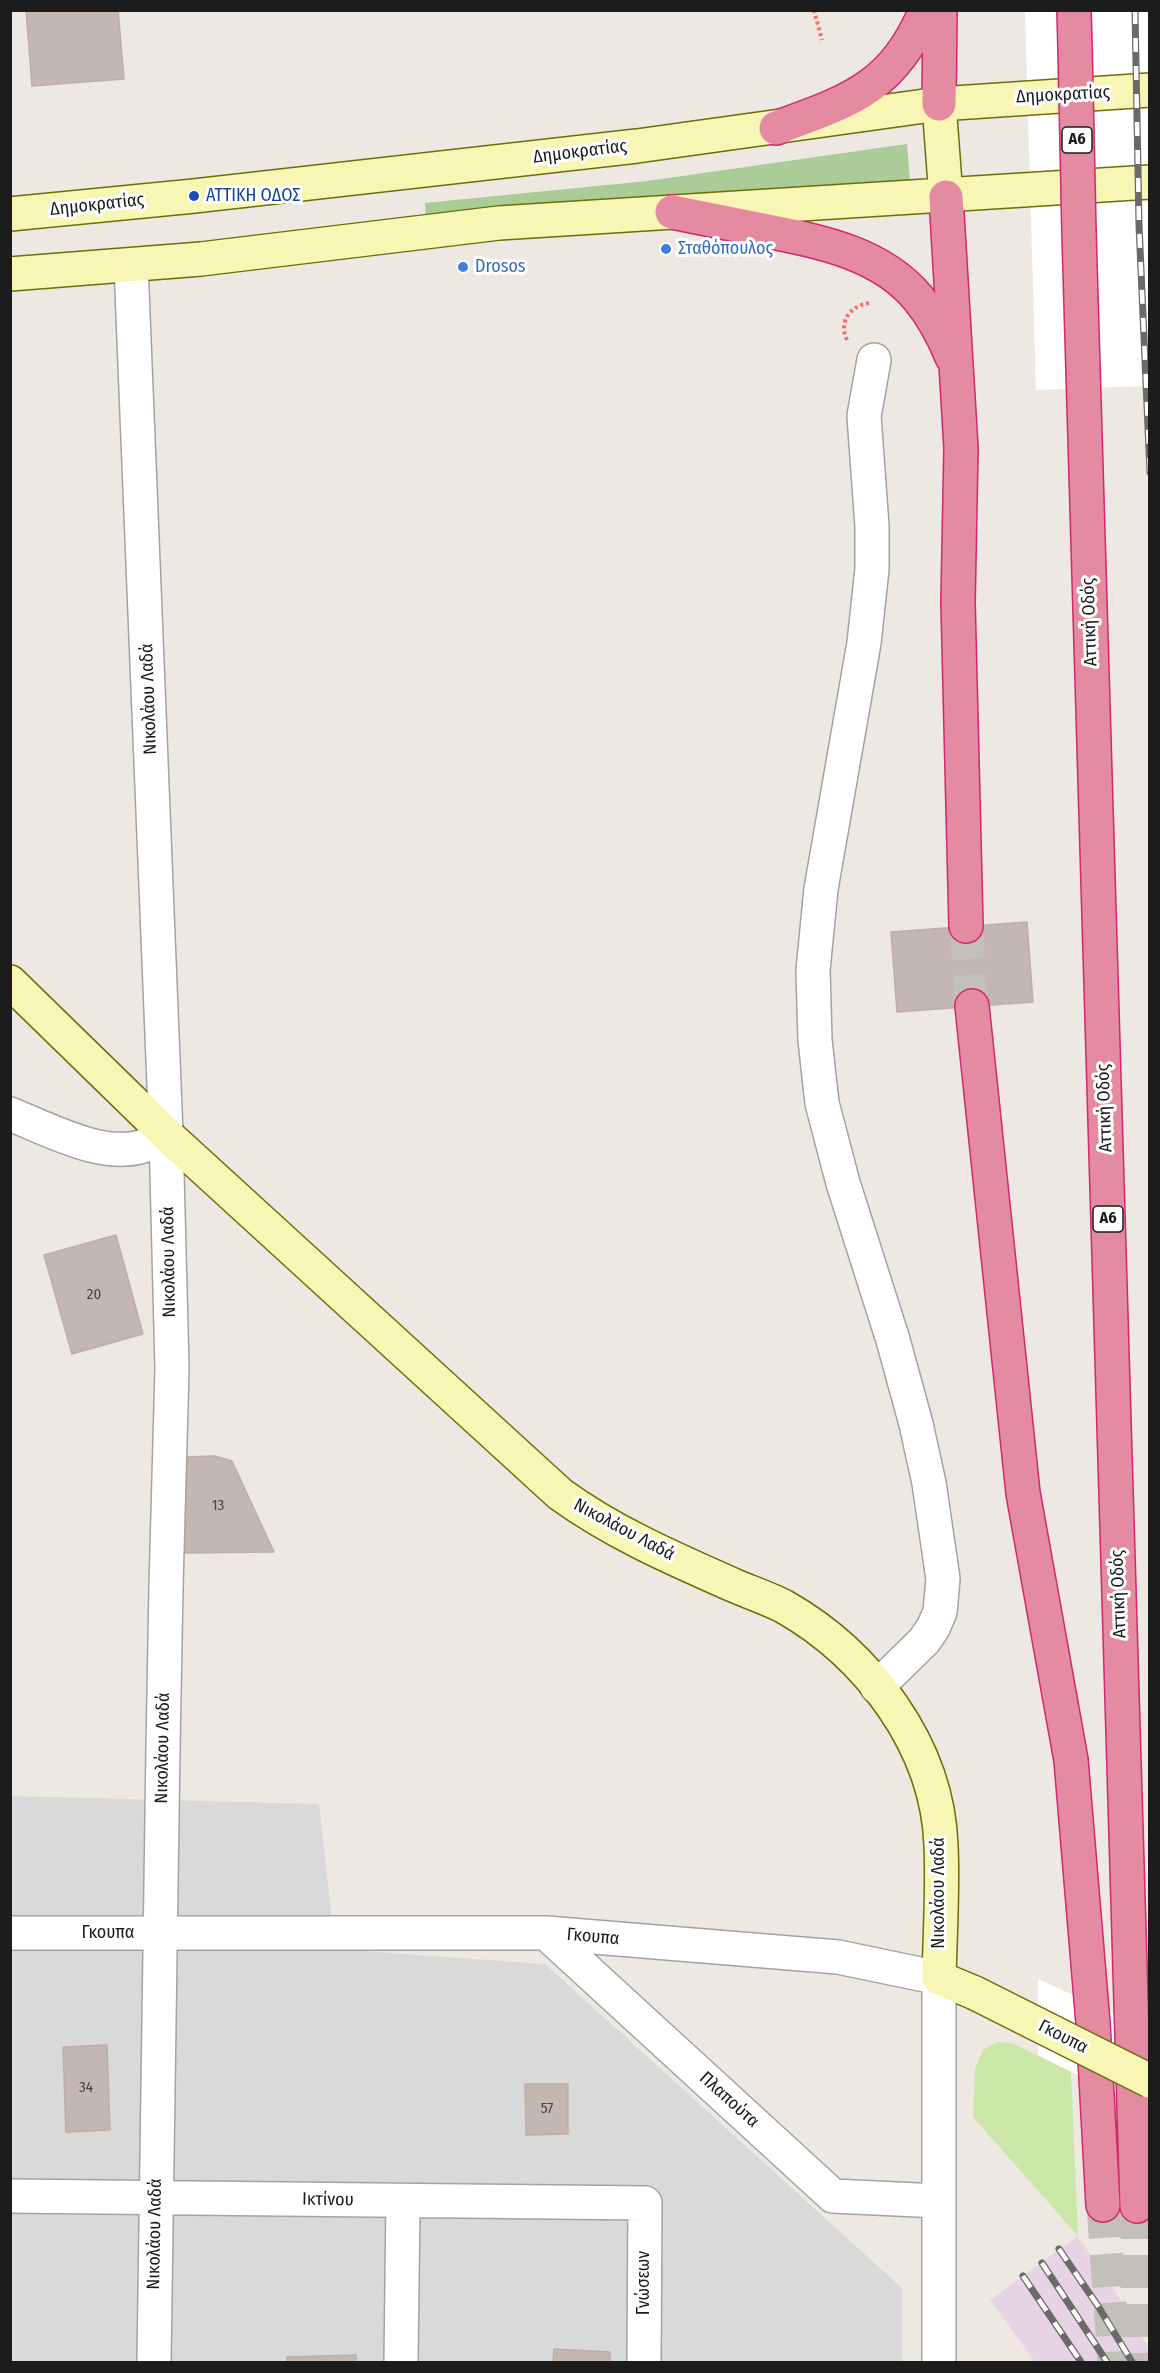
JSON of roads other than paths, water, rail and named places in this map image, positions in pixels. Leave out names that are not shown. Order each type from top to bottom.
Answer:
[{"type":"highway","points":[[776,128],[834,107],[862,91],[888,71],[915,38],[926,10]]},
{"type":"highway","points":[[939,104],[940,10]]},
{"type":"highway","name":"Αττική Οδός","points":[[1074,10],[1137,2206]]},
{"type":"highway","points":[[946,196],[961,448],[958,602],[966,926]]},
{"type":"highway","points":[[672,212],[815,241],[845,250],[884,268],[917,297],[939,327],[958,370]]},
{"type":"highway","points":[[972,1006],[1023,1493],[1071,1760],[1093,2023],[1103,2205]]},
{"type":"main road","name":"Δημοκρατίας","points":[[10,214],[194,196],[776,128],[939,104],[1149,90]]},
{"type":"main road","points":[[939,104],[946,196]]},
{"type":"main road","points":[[10,274],[201,260],[499,223],[1149,182]]},
{"type":"main road","name":"Νικολάου Λαδά","points":[[10,982],[166,1134],[560,1494],[587,1513],[613,1527],[782,1606],[832,1642],[855,1662],[896,1710],[911,1736],[929,1778],[941,1845],[939,1978]]},
{"type":"main road","name":"Γκουπα","points":[[939,1978],[975,1993],[1149,2081]]},
{"type":"street","name":"Νικολάου Λαδά","points":[[131,265],[166,1134],[172,1368],[166,1587],[154,2362]]},
{"type":"street","points":[[874,360],[864,416],[872,526],[872,569],[864,643],[821,889],[813,970],[815,1040],[822,1102],[840,1171],[893,1340],[916,1424],[929,1483],[943,1579],[940,1612],[933,1628],[924,1641],[877,1687]]},
{"type":"street","points":[[10,1114],[93,1146],[120,1149],[144,1146],[166,1134]]},
{"type":"street","name":"Γκουπα","points":[[10,1933],[546,1933],[838,1957],[939,1978]]},
{"type":"street","name":"Πλαπούτα","points":[[546,1933],[833,2196],[939,2201]]},
{"type":"street","points":[[939,1978],[939,2362]]},
{"type":"street","name":"Ικτίνου","points":[[10,2196],[645,2203]]},
{"type":"street","points":[[401,2362],[403,2201]]},
{"type":"street","name":"Γνώσεων","points":[[644,2362],[645,2203]]},
{"type":"tunnel","points":[[966,926],[972,1006]]},
{"type":"tunnel","points":[[1103,2205],[1114,2362]]},
{"type":"tunnel","points":[[1137,2206],[1137,2362]]},
{"type":"railway","points":[[1135,10],[1139,225],[1150,472]]},
{"type":"railway","points":[[1059,2249],[1098,2306],[1132,2362]]},
{"type":"railway","points":[[1042,2263],[1107,2362]]},
{"type":"railway","points":[[1023,2276],[1081,2362]]},
{"type":"place","name":"ΑΤΤΙΚΗ ΟΔΟΣ","points":[[194,196]]},
{"type":"place","name":"Σταθόπουλος","points":[[666,249]]},
{"type":"place","name":"Drosos","points":[[463,267]]}]
